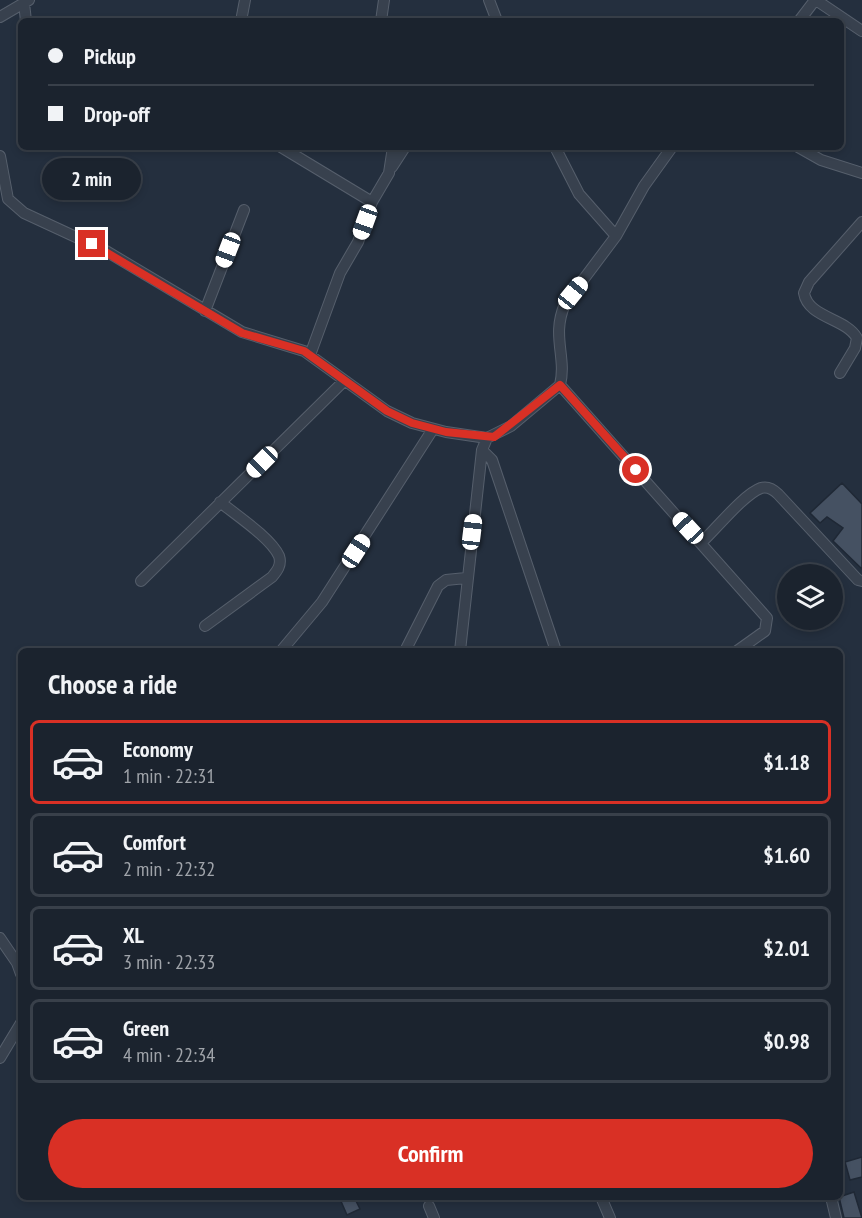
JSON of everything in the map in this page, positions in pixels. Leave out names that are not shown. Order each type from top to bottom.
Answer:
[{"type":"street","points":[[242,18],[245,0]]},
{"type":"street","points":[[489,0],[496,18]]},
{"type":"street","points":[[801,18],[815,0],[842,18]]},
{"type":"street","points":[[0,17],[27,2]]},
{"type":"street","points":[[26,18],[27,2]]},
{"type":"street","points":[[381,18],[383,3]]},
{"type":"street","points":[[383,3],[389,18]]},
{"type":"street","points":[[844,19],[862,31]]},
{"type":"street","points":[[286,150],[372,202]]},
{"type":"street","points":[[389,173],[393,150]]},
{"type":"street","points":[[310,354],[331,295],[358,242],[372,202],[403,150]]},
{"type":"street","points":[[557,150],[579,194],[616,236]]},
{"type":"street","points":[[670,150],[644,186],[616,236],[565,304],[559,316],[560,385],[702,542],[767,618],[765,631],[742,648]]},
{"type":"street","points":[[803,150],[820,160],[862,173]]},
{"type":"street","points":[[0,156],[8,199],[13,206],[42,223],[106,251],[242,333],[310,354],[387,411],[433,429],[487,438],[511,426],[560,385]]},
{"type":"street","points":[[205,310],[244,210]]},
{"type":"street","points":[[840,373],[855,348],[857,338],[849,328],[810,306],[804,293],[809,282],[862,222]]},
{"type":"street","points":[[141,581],[344,381]]},
{"type":"street","points":[[284,648],[322,602],[433,429]]},
{"type":"street","points":[[460,648],[466,578],[482,450],[487,438]]},
{"type":"street","points":[[482,450],[492,460],[555,648]]},
{"type":"street","points":[[702,542],[749,495],[768,488],[778,494],[838,561],[862,581]]},
{"type":"street","points":[[205,626],[272,577],[279,568],[279,557],[271,545],[220,502]]},
{"type":"street","points":[[407,648],[438,586],[446,580],[466,578]]},
{"type":"street","points":[[0,938],[18,966]]},
{"type":"street","points":[[0,1058],[18,1029]]},
{"type":"street","points":[[602,1200],[610,1218]]},
{"type":"street","points":[[832,1200],[836,1218]]},
{"type":"street","points":[[429,1206],[435,1218]]},
{"type":"building","points":[[842,483],[862,504],[862,569],[833,541],[843,528],[827,517],[820,523],[810,513]]},
{"type":"building","points":[[862,1157],[862,1177],[850,1180],[845,1162]]},
{"type":"building","points":[[854,1192],[862,1218],[844,1218],[840,1200],[843,1200],[843,1196]]},
{"type":"building","points":[[340,1200],[356,1200],[360,1209],[347,1215]]},
{"type":"route","points":[[92,244],[242,333],[259,340],[304,351],[362,395],[412,423],[446,432],[494,437],[511,426],[560,385],[585,410],[636,470]]}]
